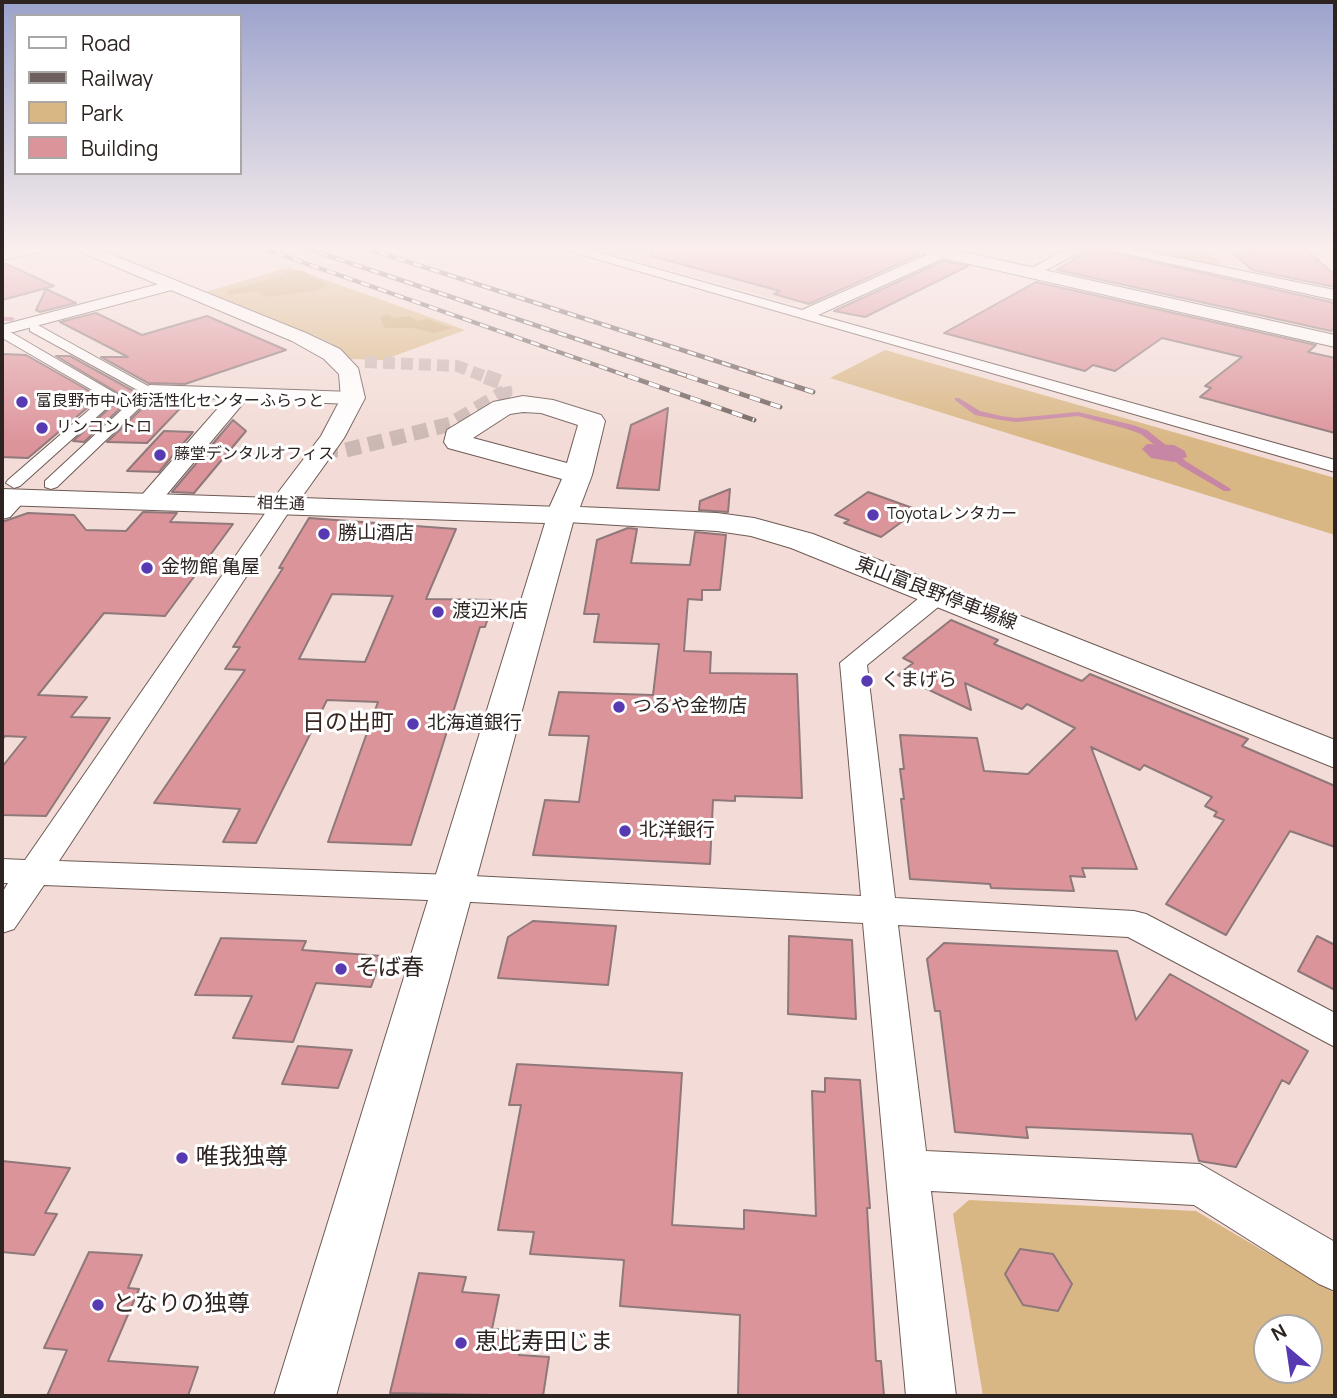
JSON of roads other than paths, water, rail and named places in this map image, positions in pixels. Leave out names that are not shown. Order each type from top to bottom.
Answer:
[{"type":"main road","points":[[561,515],[578,475]]},
{"type":"main road","name":"東山富良野停車場線","points":[[561,515],[717,522],[754,527],[802,541],[1335,755]]},
{"type":"street","points":[[5,333],[78,312]]},
{"type":"street","points":[[2,920],[18,871],[332,438],[353,398],[350,373],[332,354],[236,312]]},
{"type":"street","points":[[794,312],[1335,466]]},
{"type":"street","points":[[804,315],[810,312]]},
{"type":"street","points":[[1206,312],[1335,341]]},
{"type":"street","points":[[34,328],[150,391],[353,398]]},
{"type":"street","points":[[5,333],[113,396],[9,497]]},
{"type":"street","points":[[51,484],[150,391]]},
{"type":"street","points":[[149,501],[241,394]]},
{"type":"street","name":"相生通","points":[[9,497],[561,515]]},
{"type":"street","points":[[305,1396],[561,515]]},
{"type":"street","points":[[931,1396],[853,663],[939,594]]},
{"type":"street","points":[[18,871],[453,888],[1134,924],[1335,1031]]},
{"type":"street","points":[[905,1170],[1200,1185],[1335,1268]]},
{"type":"waterway","points":[[2,319],[12,319]]},
{"type":"waterway","points":[[957,399],[978,413],[1001,418],[1016,420],[1078,414],[1130,427],[1144,432],[1184,464],[1227,489]]},
{"type":"tunnel","points":[[365,362],[457,366],[489,378]]},
{"type":"tunnel","points":[[323,450],[346,450],[451,424],[505,392],[503,383],[484,376]]},
{"type":"railway","points":[[445,312],[633,378]]},
{"type":"railway","points":[[497,312],[693,378]]},
{"type":"railway","points":[[565,312],[769,378]]},
{"type":"railway","points":[[628,376],[754,420]]},
{"type":"railway","points":[[687,376],[693,378]]},
{"type":"railway","points":[[763,376],[813,392]]},
{"type":"railway","points":[[693,378],[780,407]]},
{"type":"place","name":"富良野市中心街活性化センターふらっと","points":[[22,402]]},
{"type":"place","name":"リンコントロ","points":[[42,428]]},
{"type":"place","name":"藤堂デンタルオフィス","points":[[160,455]]},
{"type":"place","name":"Toyotaレンタカー","points":[[873,515]]},
{"type":"place","name":"勝山酒店","points":[[324,534]]},
{"type":"place","name":"金物館 亀屋","points":[[147,568]]},
{"type":"place","name":"渡辺米店","points":[[438,612]]},
{"type":"place","name":"くまげら","points":[[867,681]]},
{"type":"place","name":"つるや金物店","points":[[619,707]]},
{"type":"place","name":"北海道銀行","points":[[413,724]]},
{"type":"place","name":"北洋銀行","points":[[625,831]]},
{"type":"place","name":"そば春","points":[[341,969]]},
{"type":"place","name":"唯我独尊","points":[[182,1158]]},
{"type":"place","name":"となりの独尊","points":[[98,1305]]},
{"type":"place","name":"恵比寿田じま","points":[[461,1343]]},
{"type":"district","name":"日の出町","points":[[348,724]]}]
